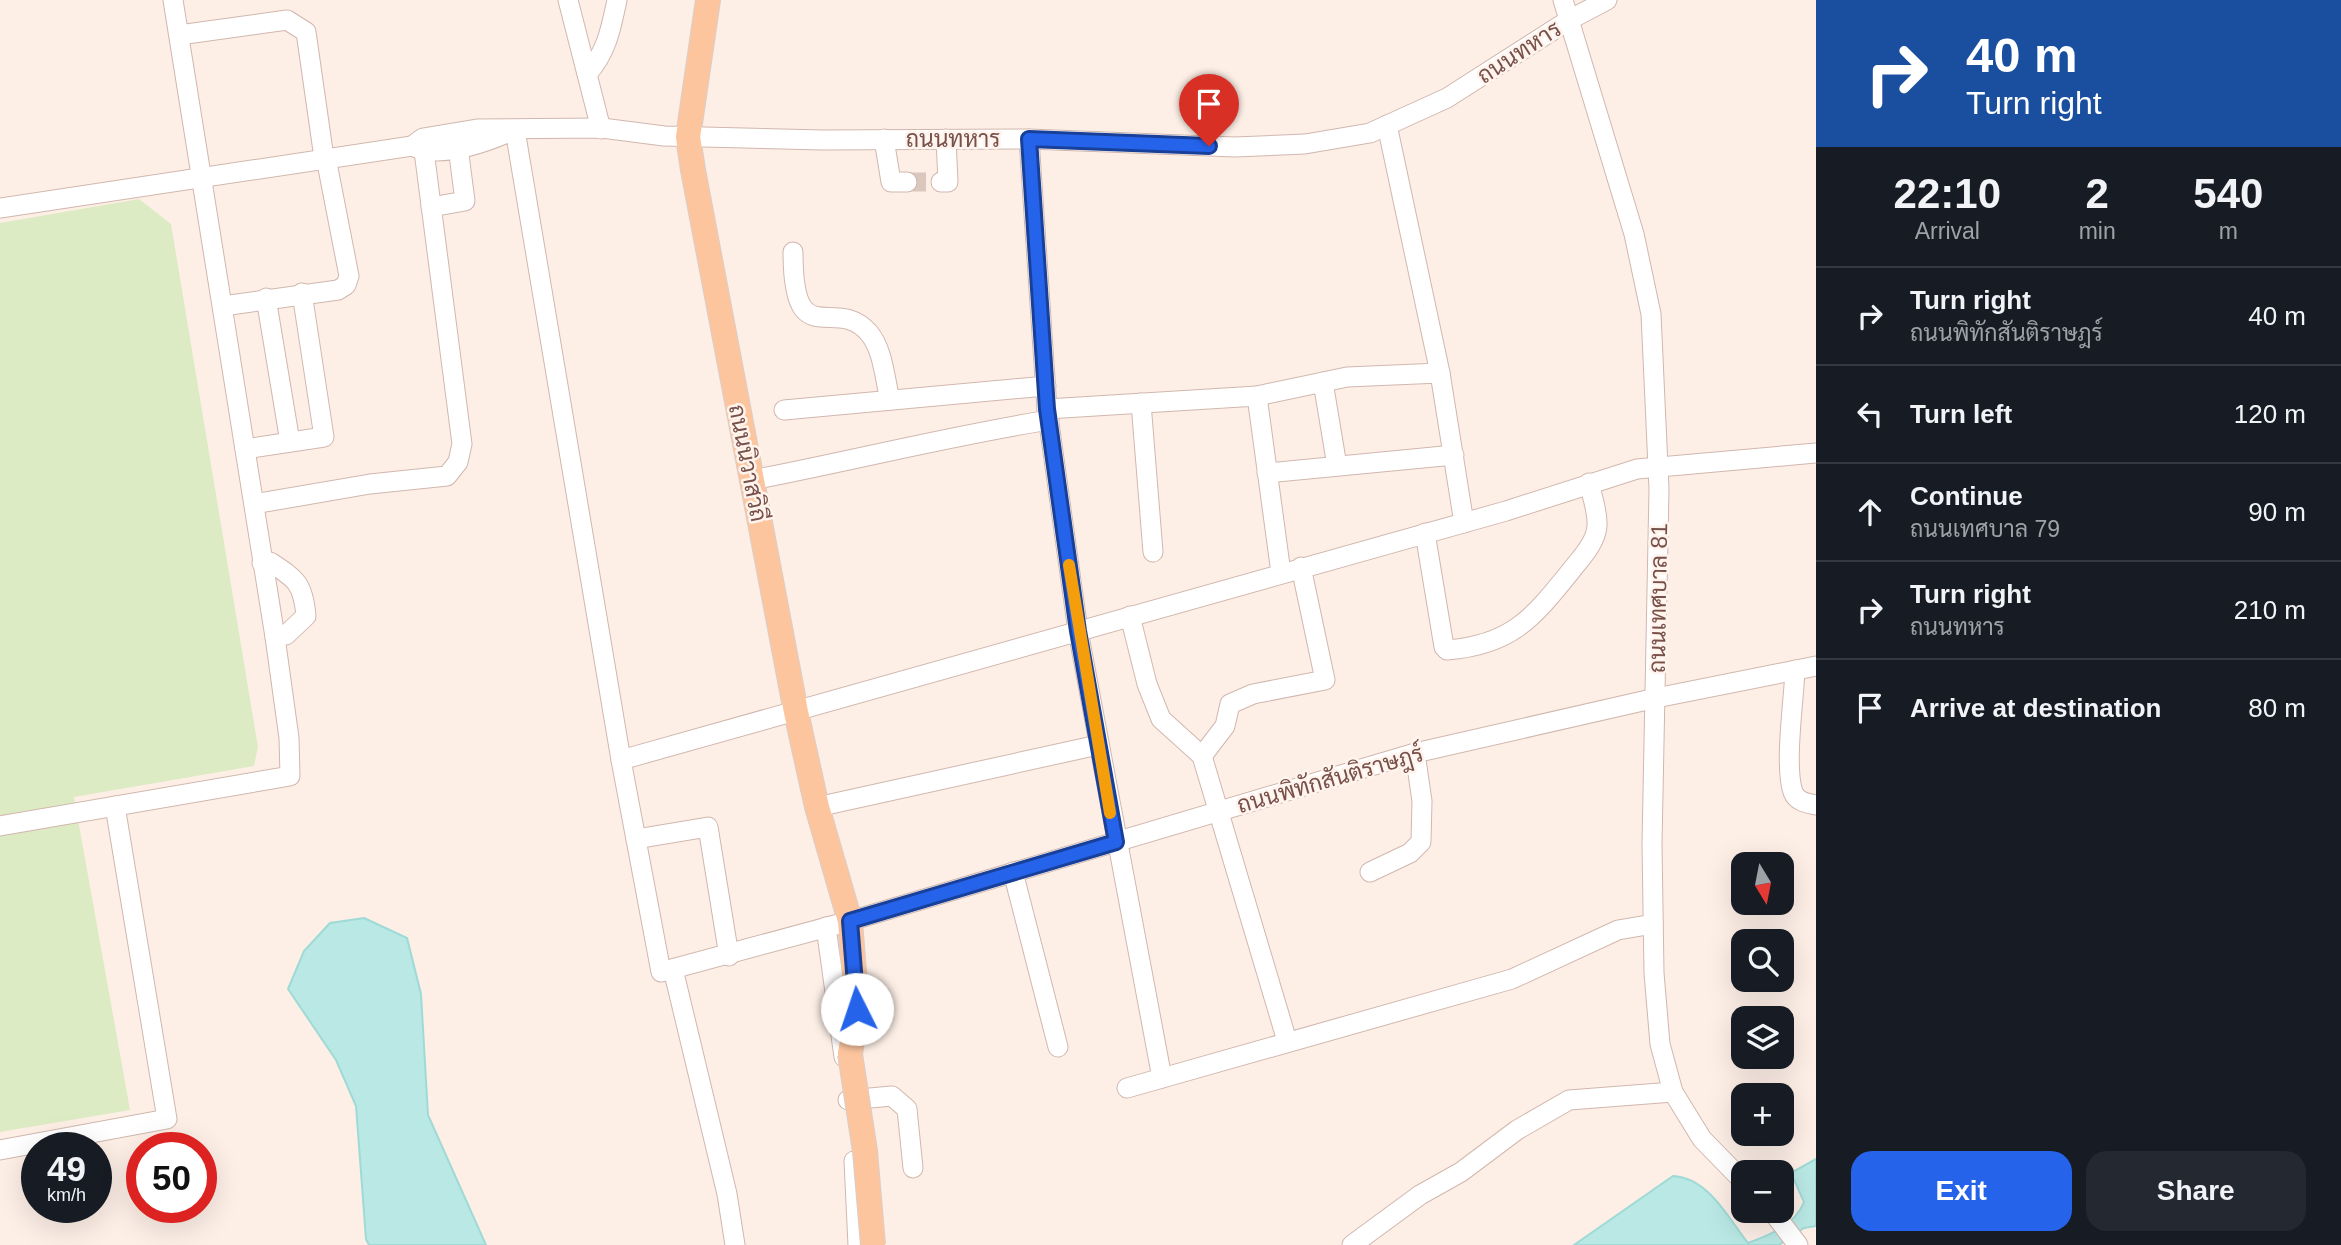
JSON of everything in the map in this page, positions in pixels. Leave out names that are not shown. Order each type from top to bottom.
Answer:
[{"type":"main road","name":"ถนนนิวาสวิถี","points":[[708,0],[688,137],[705,245],[796,712],[817,807],[850,921],[857,1009],[850,1054],[865,1151],[873,1245]]},
{"type":"street","points":[[0,826],[290,776],[289,738],[275,638],[261,564],[254,504],[173,0]]},
{"type":"street","points":[[568,0],[601,128]]},
{"type":"street","points":[[587,74],[598,61],[610,37],[617,0]]},
{"type":"street","name":"ถนนเทศบาล 81","points":[[1563,0],[1634,234],[1651,314],[1658,467],[1653,924],[1660,1044],[1673,1091],[1702,1139],[1731,1169]]},
{"type":"street","name":"ถนนทหาร","points":[[418,148],[423,138],[477,129],[601,128],[688,137],[1029,139],[1235,147],[1305,144],[1370,133],[1447,98],[1569,20],[1607,0]]},
{"type":"street","points":[[179,35],[287,20],[306,32],[325,158],[349,276],[346,285],[338,290],[223,306]]},
{"type":"street","points":[[1387,125],[1440,373],[1464,523]]},
{"type":"street","points":[[0,208],[325,158],[418,148],[480,145],[515,130],[621,760],[661,972],[673,969],[727,1194],[735,1245]]},
{"type":"street","points":[[884,139],[891,182],[907,182]]},
{"type":"street","points":[[941,181],[948,182],[946,139]]},
{"type":"street","points":[[1029,139],[1048,414],[1078,631],[1162,1078]]},
{"type":"street","points":[[431,207],[465,201],[458,147]]},
{"type":"street","points":[[254,504],[370,484],[447,476],[458,462],[462,444],[431,207],[418,148]]},
{"type":"street","points":[[793,252],[793,284],[799,304],[812,316],[854,322],[868,331],[877,347],[890,400]]},
{"type":"street","points":[[244,449],[324,437],[302,293]]},
{"type":"street","points":[[266,298],[290,442]]},
{"type":"street","points":[[752,480],[862,459],[1048,414],[1141,403],[1257,396],[1347,377],[1440,373]]},
{"type":"street","points":[[1324,382],[1336,466]]},
{"type":"street","points":[[784,410],[1046,386]]},
{"type":"street","points":[[1257,396],[1281,573]]},
{"type":"street","points":[[1141,403],[1153,552]]},
{"type":"street","points":[[621,760],[1464,523],[1637,469],[1816,453]]},
{"type":"street","points":[[1268,473],[1454,455]]},
{"type":"street","points":[[1425,533],[1444,647],[1461,649],[1495,641],[1518,630],[1536,615],[1591,542],[1597,526],[1589,483]]},
{"type":"street","points":[[261,564],[270,562],[298,579],[304,600],[306,616],[286,635],[275,638]]},
{"type":"street","points":[[1202,757],[1225,726],[1230,704],[1253,694],[1325,680],[1301,567]]},
{"type":"street","points":[[1130,617],[1147,684],[1161,719],[1202,757],[1287,1041]]},
{"type":"street","name":"ถนนพิทักสันติราษฎร์","points":[[673,969],[729,956],[850,921],[1415,753],[1656,698],[1816,666]]},
{"type":"street","points":[[1795,670],[1791,761],[1793,793],[1802,802],[1816,804]]},
{"type":"street","points":[[817,807],[1098,745]]},
{"type":"street","points":[[1370,873],[1410,853],[1421,842],[1422,801],[1415,753]]},
{"type":"street","points":[[0,1150],[167,1119],[115,806]]},
{"type":"street","points":[[636,839],[708,827],[729,956]]},
{"type":"street","points":[[1013,872],[1058,1047]]},
{"type":"street","points":[[1127,1088],[1512,978],[1618,930],[1653,924]]},
{"type":"street","points":[[826,927],[848,1100],[858,1245]]},
{"type":"street","points":[[1352,1245],[1420,1195],[1461,1172],[1517,1130],[1569,1100],[1673,1091]]},
{"type":"street","points":[[848,1100],[892,1096],[907,1109],[913,1168]]},
{"type":"street","points":[[1782,1223],[1798,1245]]},
{"type":"green space","points":[[139,199],[171,224],[258,747],[254,766],[74,797],[130,1110],[0,1132],[0,223]]},
{"type":"water","points":[[364,918],[407,938],[421,994],[428,1115],[486,1245],[369,1245],[366,1239],[356,1106],[336,1060],[288,989],[304,951],[330,923]]},
{"type":"water","points":[[1816,1159],[1816,1226],[1804,1228],[1779,1245],[1574,1245],[1673,1176],[1686,1178],[1707,1191],[1748,1243],[1773,1233],[1788,1223],[1794,1223],[1794,1218],[1804,1202],[1794,1180],[1794,1171]]},
{"type":"tunnel","points":[[907,182],[941,182]]},
{"type":"slow traffic","points":[[1069,565],[1110,813]]},
{"type":"route","points":[[857,1009],[850,921],[1116,842],[1078,631],[1047,409],[1029,139],[1209,146]]}]
